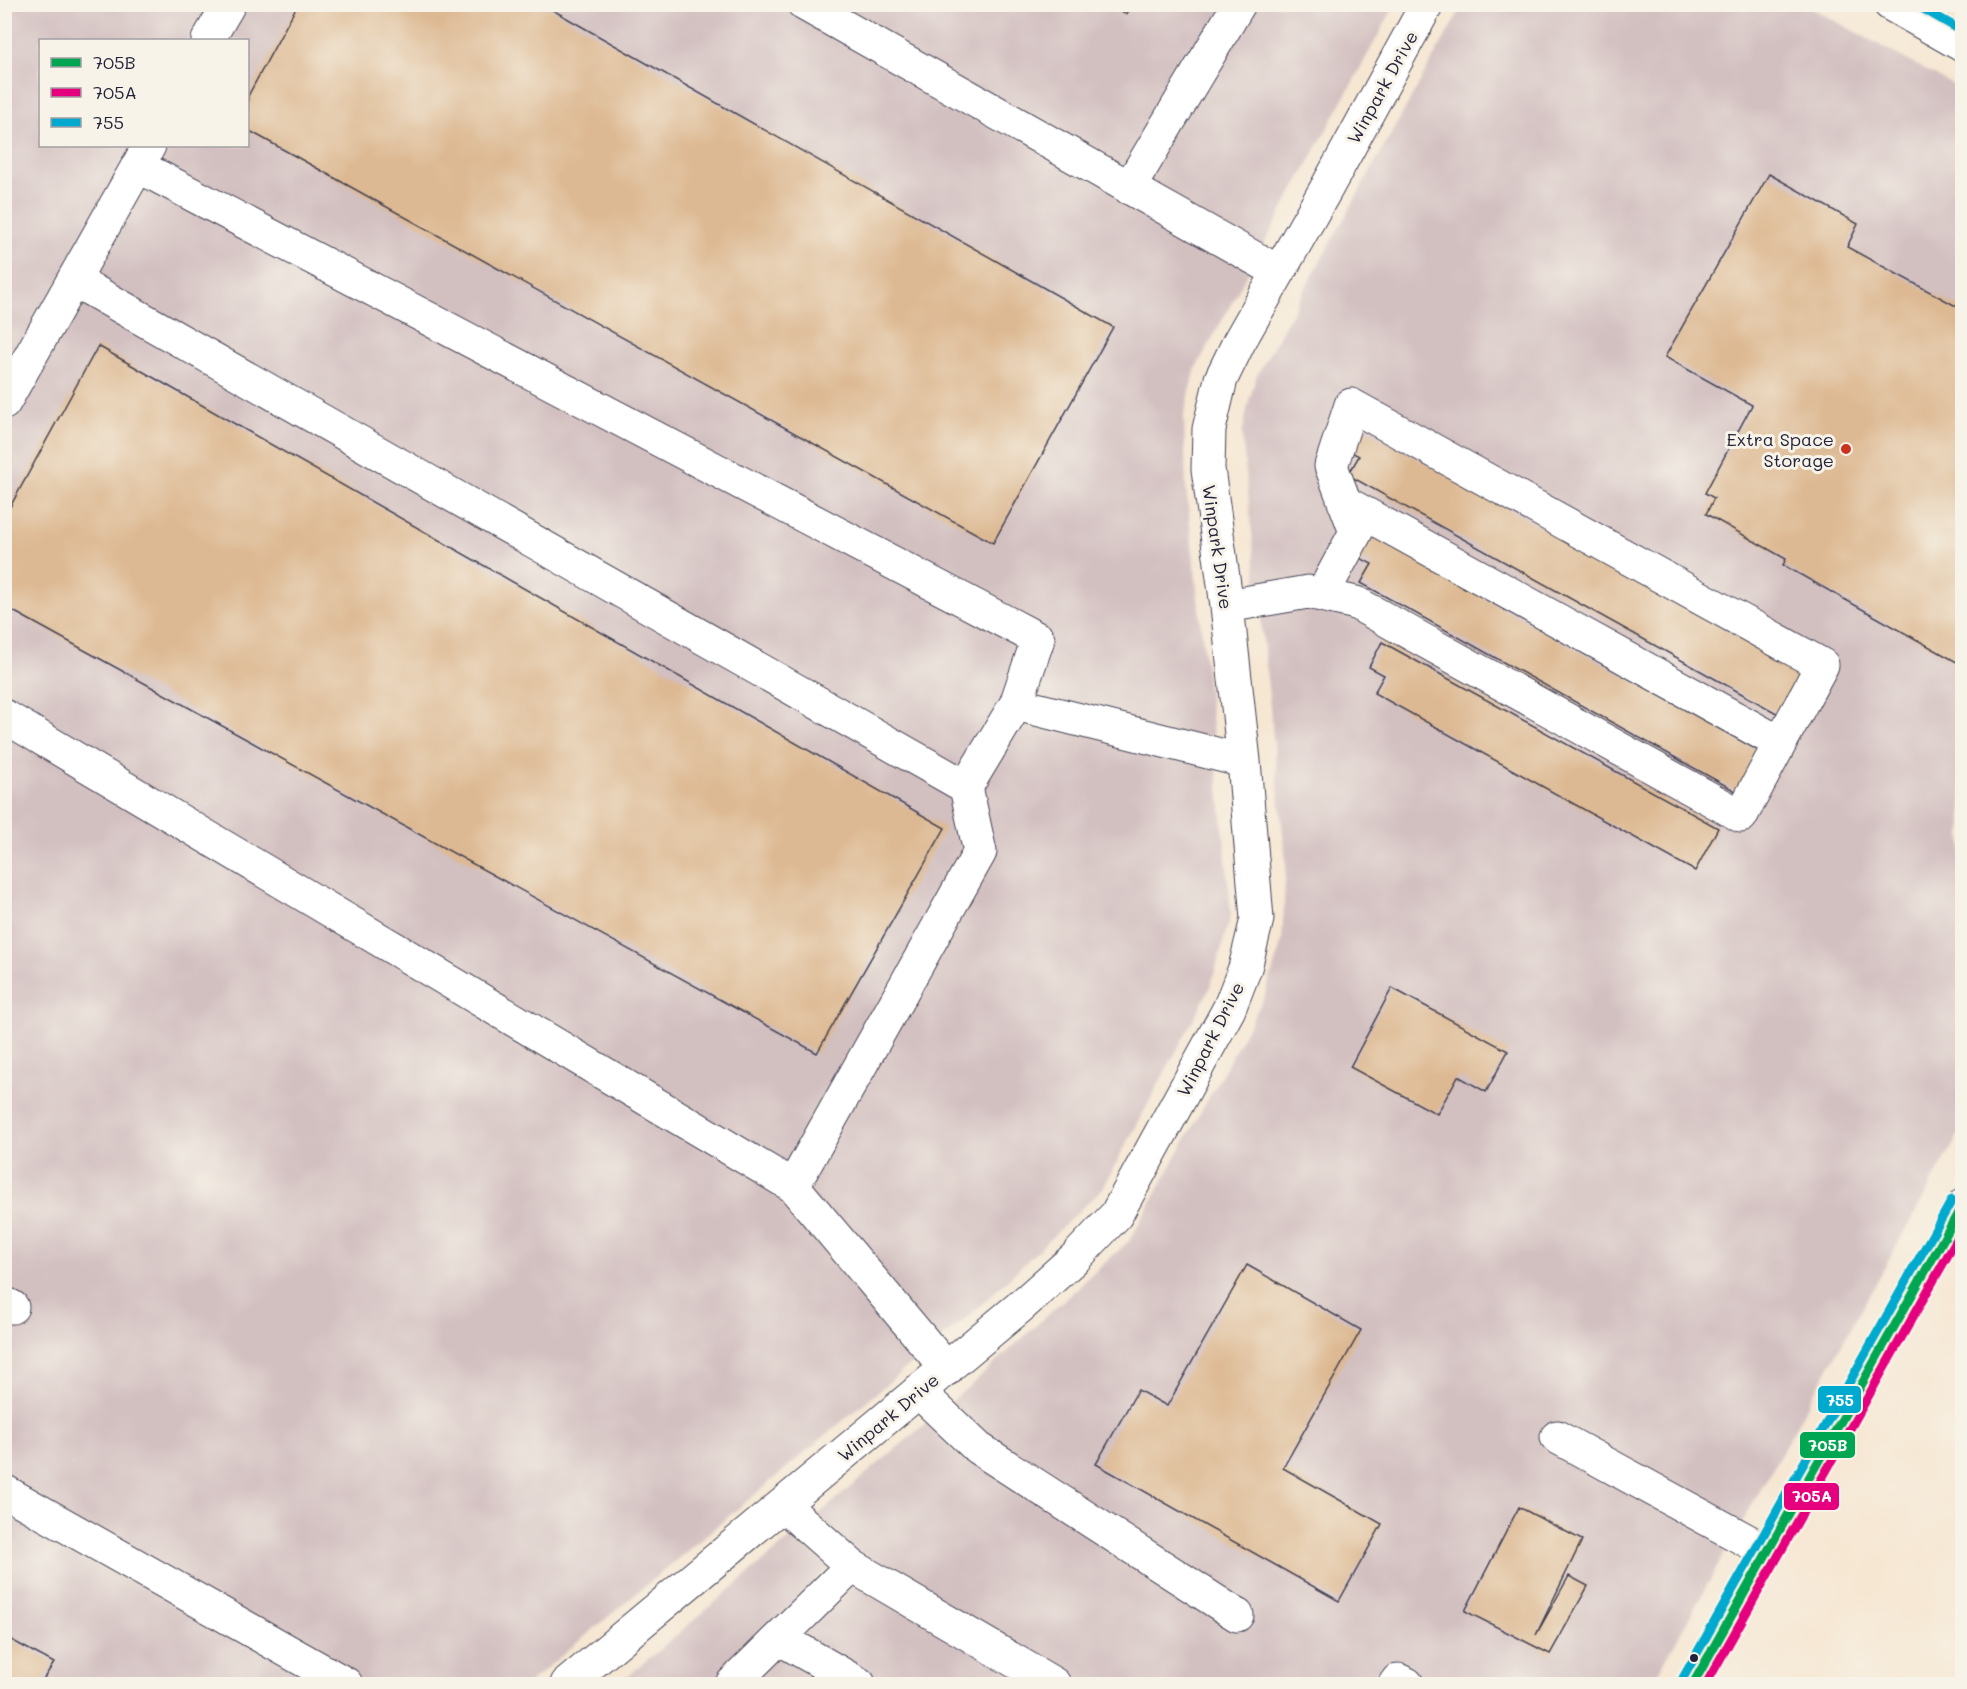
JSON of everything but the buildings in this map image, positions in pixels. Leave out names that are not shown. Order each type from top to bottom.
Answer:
[{"type":"street","points":[[209,39],[228,4]]},
{"type":"street","points":[[804,4],[1279,272]]},
{"type":"street","points":[[1129,188],[1239,4]]},
{"type":"street","name":"Winpark Drive","points":[[585,1679],[783,1505],[1077,1257],[1116,1215],[1229,1010],[1245,968],[1257,919],[1244,761],[1227,606],[1208,469],[1209,429],[1221,380],[1239,342],[1427,4]]},
{"type":"street","points":[[1890,4],[1962,45]]},
{"type":"street","points":[[4,404],[144,156],[1038,639],[1016,704],[966,787],[980,852],[793,1186]]},
{"type":"street","points":[[74,280],[966,787]]},
{"type":"street","points":[[1227,606],[1308,592],[1322,596],[1356,603],[1742,816],[1822,665],[1351,405],[1330,466],[1356,532],[1322,596]]},
{"type":"street","points":[[1344,502],[1780,743]]},
{"type":"street","points":[[1016,704],[1244,761]]},
{"type":"street","points":[[4,716],[793,1186],[947,1369]]},
{"type":"street","points":[[1693,1684],[1962,1206]]},
{"type":"street","points":[[918,1391],[978,1448],[1237,1615]]},
{"type":"street","points":[[1557,1437],[1768,1552]]},
{"type":"street","points":[[4,1491],[346,1684]]},
{"type":"street","points":[[783,1505],[852,1566],[1054,1684]]},
{"type":"street","points":[[732,1684],[852,1566]]},
{"type":"street","points":[[779,1638],[859,1684]]},
{"type":"street","points":[[1395,1684],[1398,1680],[1407,1684]]},
{"type":"shaded area","points":[[4,5],[1395,5],[1196,368],[1184,415],[1186,488],[1231,915],[1210,988],[1103,1188],[979,1307],[528,1684],[5,1684]]},
{"type":"shaded area","points":[[1463,5],[1806,5],[1962,90],[1962,1129],[1652,1684],[619,1684],[972,1384],[1130,1240],[1264,998],[1282,941],[1286,862],[1242,435],[1248,405],[1256,377]]},
{"type":"transit line","name":"755","points":[[1915,4],[1962,31]]},
{"type":"transit line","name":"755","points":[[1683,1678],[1952,1200]]},
{"type":"transit line","name":"705B","points":[[1693,1684],[1962,1206]]},
{"type":"transit line","name":"705A","points":[[1706,1684],[1962,1230]]},
{"type":"place","name":"Extra Space Storage","points":[[1846,449]]}]
